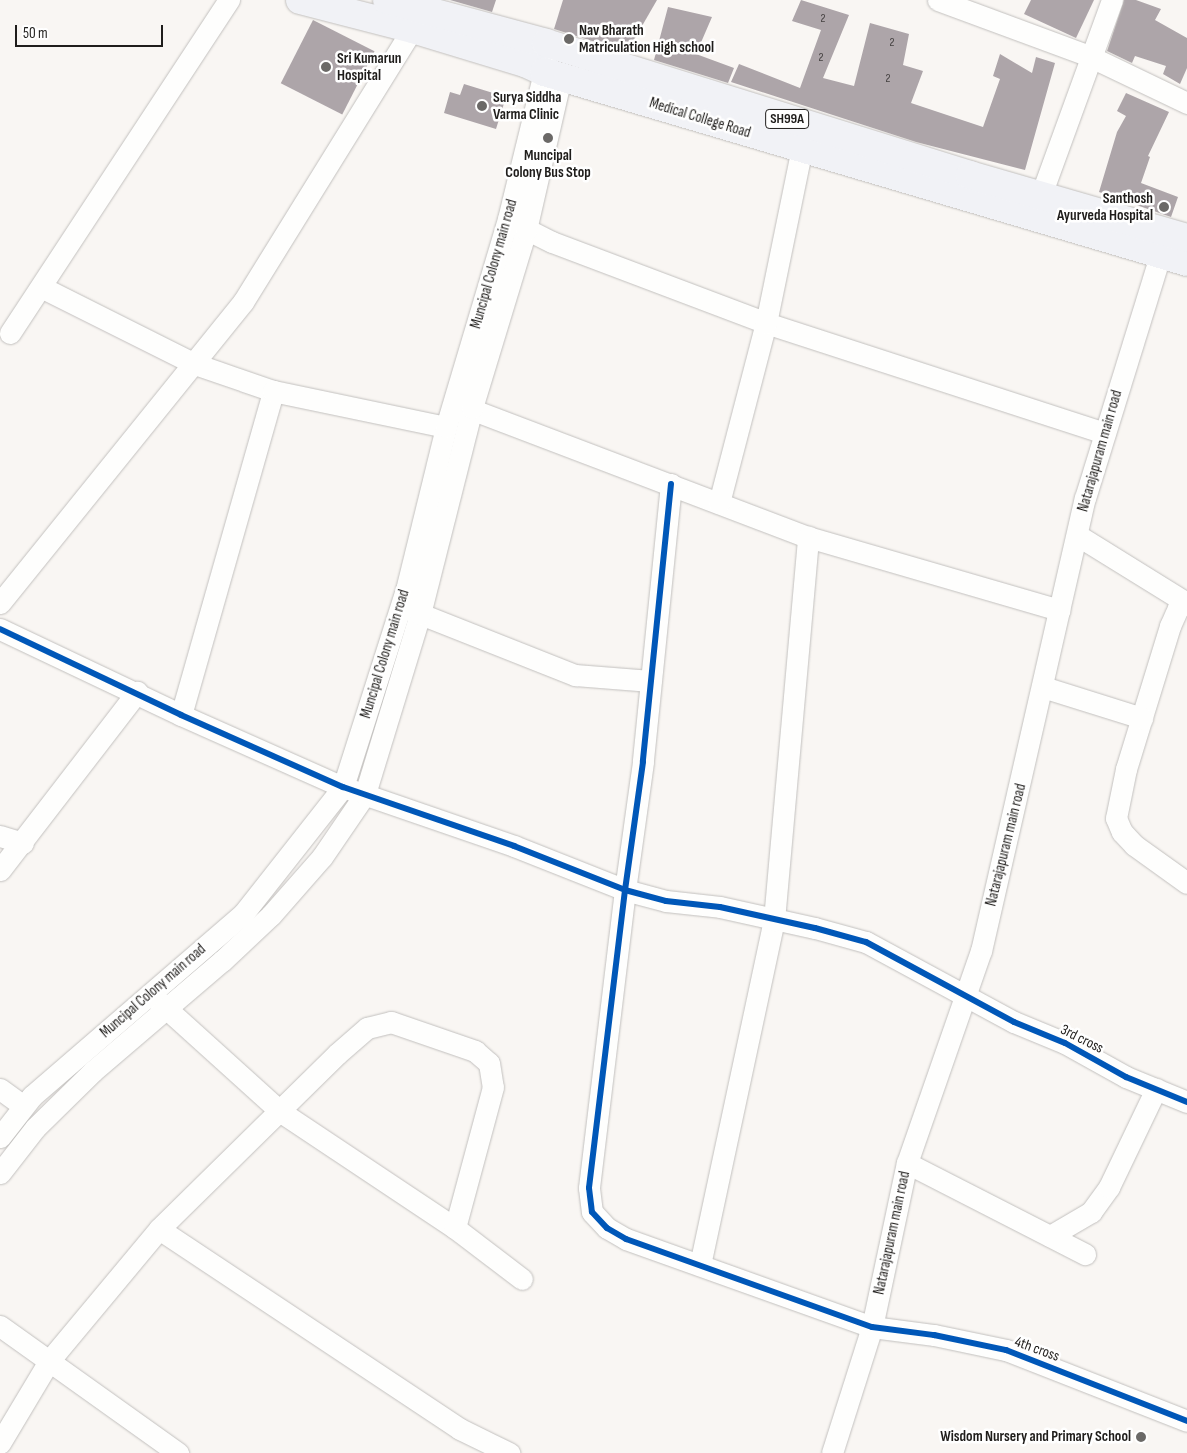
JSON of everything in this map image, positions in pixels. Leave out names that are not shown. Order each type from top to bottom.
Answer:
[{"type":"main road","name":"Medical College Road","points":[[300,0],[546,44],[1041,195],[1172,242],[1187,262]]},
{"type":"main road","name":"Medical College Road","points":[[387,0],[418,20],[552,74],[802,148],[1172,242]]},
{"type":"street","points":[[10,333],[43,288],[229,0]]},
{"type":"street","points":[[938,0],[1089,56],[1187,103]]},
{"type":"street","points":[[1041,195],[1089,56],[1112,0]]},
{"type":"street","points":[[0,602],[195,364],[243,302],[418,20]]},
{"type":"street","name":"Muncipal Colony main road","points":[[0,1137],[23,1106],[243,914],[343,787],[410,610],[446,427],[463,406],[508,219],[552,74],[546,44]]},
{"type":"street","points":[[0,1173],[35,1128],[93,1071],[167,1009],[271,915],[322,857],[365,794],[463,406],[526,230],[552,74]]},
{"type":"street","points":[[719,503],[766,323],[802,148]]},
{"type":"street","points":[[508,219],[526,230],[766,323],[1105,433]]},
{"type":"street","name":"Natarajapuram main road","points":[[832,1453],[872,1327],[907,1163],[981,950],[1077,535],[1105,433],[1172,242]]},
{"type":"street","points":[[43,288],[195,364],[273,391],[446,427]]},
{"type":"street","points":[[181,715],[273,391]]},
{"type":"street","points":[[463,406],[808,537],[1060,610]]},
{"type":"street","name":"4th cross","points":[[671,484],[652,681],[589,1188],[592,1212],[607,1228],[626,1239],[872,1327],[934,1335],[1006,1350],[1187,1421]]},
{"type":"street","points":[[1077,535],[1186,602],[1178,608],[1170,626],[1126,769],[1116,818],[1122,832],[1134,845],[1187,883]]},
{"type":"street","points":[[700,1265],[774,920],[808,537]]},
{"type":"street","points":[[410,610],[576,675],[652,681]]},
{"type":"street","name":"3rd cross","points":[[0,629],[137,692],[181,715],[343,787],[514,846],[625,890],[666,902],[720,908],[866,942],[967,994],[1014,1022],[1065,1043],[1126,1077],[1187,1102]]},
{"type":"street","points":[[1043,687],[1142,718]]},
{"type":"street","points":[[0,870],[23,843],[137,692]]},
{"type":"street","points":[[0,836],[23,843]]},
{"type":"street","points":[[150,994],[281,1112],[455,1228],[522,1279]]},
{"type":"street","points":[[0,1443],[49,1361],[159,1229],[367,1028],[391,1022],[475,1050],[489,1063],[493,1087],[455,1228]]},
{"type":"street","points":[[1050,1236],[1091,1212],[1109,1188],[1156,1089]]},
{"type":"street","points":[[0,1090],[23,1106]]},
{"type":"street","points":[[907,1163],[1085,1254]]},
{"type":"street","points":[[159,1229],[460,1429],[510,1453]]},
{"type":"street","points":[[0,1326],[178,1453]]},
{"type":"building","points":[[450,0],[496,0],[492,12]]},
{"type":"building","points":[[563,0],[657,0],[627,52],[554,29]]},
{"type":"building","points":[[801,0],[849,15],[823,78],[854,86],[870,23],[909,34],[903,65],[923,71],[911,103],[983,127],[1000,79],[993,76],[1000,54],[1032,73],[1036,57],[1055,63],[1025,170],[916,142],[731,82],[739,64],[800,88],[821,30],[792,21]]},
{"type":"building","points":[[1031,0],[1094,0],[1076,38],[1024,14]]},
{"type":"building","points":[[1124,0],[1136,0],[1161,9],[1155,20],[1187,38],[1187,68],[1180,84],[1163,74],[1166,66],[1135,56],[1132,63],[1107,51]]},
{"type":"building","points":[[668,7],[712,17],[696,54],[734,68],[728,83],[654,60]]},
{"type":"building","points":[[313,20],[374,51],[342,115],[281,83]]},
{"type":"building","points":[[464,84],[506,97],[496,129],[444,113],[450,92],[460,95]]},
{"type":"building","points":[[1126,93],[1169,112],[1148,156],[1150,157],[1141,183],[1178,197],[1171,217],[1099,192],[1117,132],[1126,116],[1117,111]]},
{"type":"cycle path","points":[[671,484],[643,762],[625,890],[589,1188],[592,1212],[607,1228],[626,1239],[872,1327],[934,1335],[1006,1350],[1187,1421]]},
{"type":"cycle path","points":[[0,629],[181,715],[343,787],[514,846],[625,890],[666,901],[720,907],[815,928],[866,942],[1014,1022],[1065,1043],[1126,1077],[1187,1102]]},
{"type":"place","name":"Nav Bharath Matriculation High school","points":[[569,39]]},
{"type":"place","name":"Sri Kumarun Hospital","points":[[326,67]]},
{"type":"place","name":"Surya Siddha Varma Clinic","points":[[482,106]]},
{"type":"place","name":"Muncipal Colony Bus Stop","points":[[548,138]]},
{"type":"place","name":"Santhosh Ayurveda Hospital","points":[[1164,207]]},
{"type":"place","name":"Wisdom Nursery and Primary School","points":[[1141,1437]]}]
